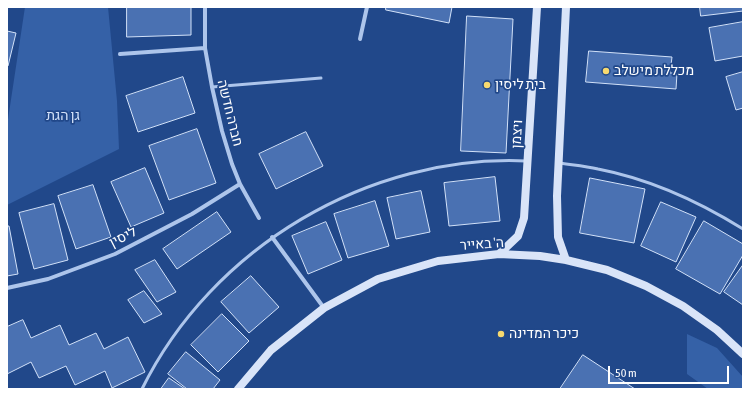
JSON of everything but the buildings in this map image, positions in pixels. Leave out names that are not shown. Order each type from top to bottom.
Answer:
[{"type":"street","name":"חברה חדשה","points":[[205,7],[205,48],[222,131],[240,184],[259,218]]},
{"type":"street","points":[[360,39],[367,7]]},
{"type":"street","name":"ויצמן","points":[[499,254],[518,236],[524,218],[537,7]]},
{"type":"street","points":[[566,7],[557,196],[558,237],[566,260]]},
{"type":"street","points":[[120,54],[205,48]]},
{"type":"street","name":"ליסין","points":[[7,288],[48,279],[115,254],[192,214],[240,184]]},
{"type":"street","points":[[272,237],[324,308]]},
{"type":"street","name":"ה' באייר","points":[[238,389],[271,350],[324,308],[378,279],[438,261],[499,254],[540,256],[566,260],[607,270],[652,289],[683,306],[717,330],[743,354]]},
{"type":"lane","points":[[212,87],[321,78]]},
{"type":"lane","points":[[142,389],[163,352],[186,320],[212,289],[241,262],[272,237],[308,214],[347,195],[387,180],[428,169],[470,162],[513,160],[528,161]]},
{"type":"lane","points":[[559,163],[598,169],[640,179],[680,194],[718,213],[743,229]]},
{"type":"green space","name":"גן הגת","points":[[25,7],[108,7],[117,101],[119,149],[7,205],[7,126]]},
{"type":"green space","points":[[687,334],[717,348],[743,377],[743,389],[708,389],[687,374]]},
{"type":"place","name":"מכללת מישלב","points":[[606,71]]},
{"type":"place","name":"בית ליסין","points":[[487,85]]},
{"type":"place","name":"כיכר המדינה","points":[[501,334]]}]
